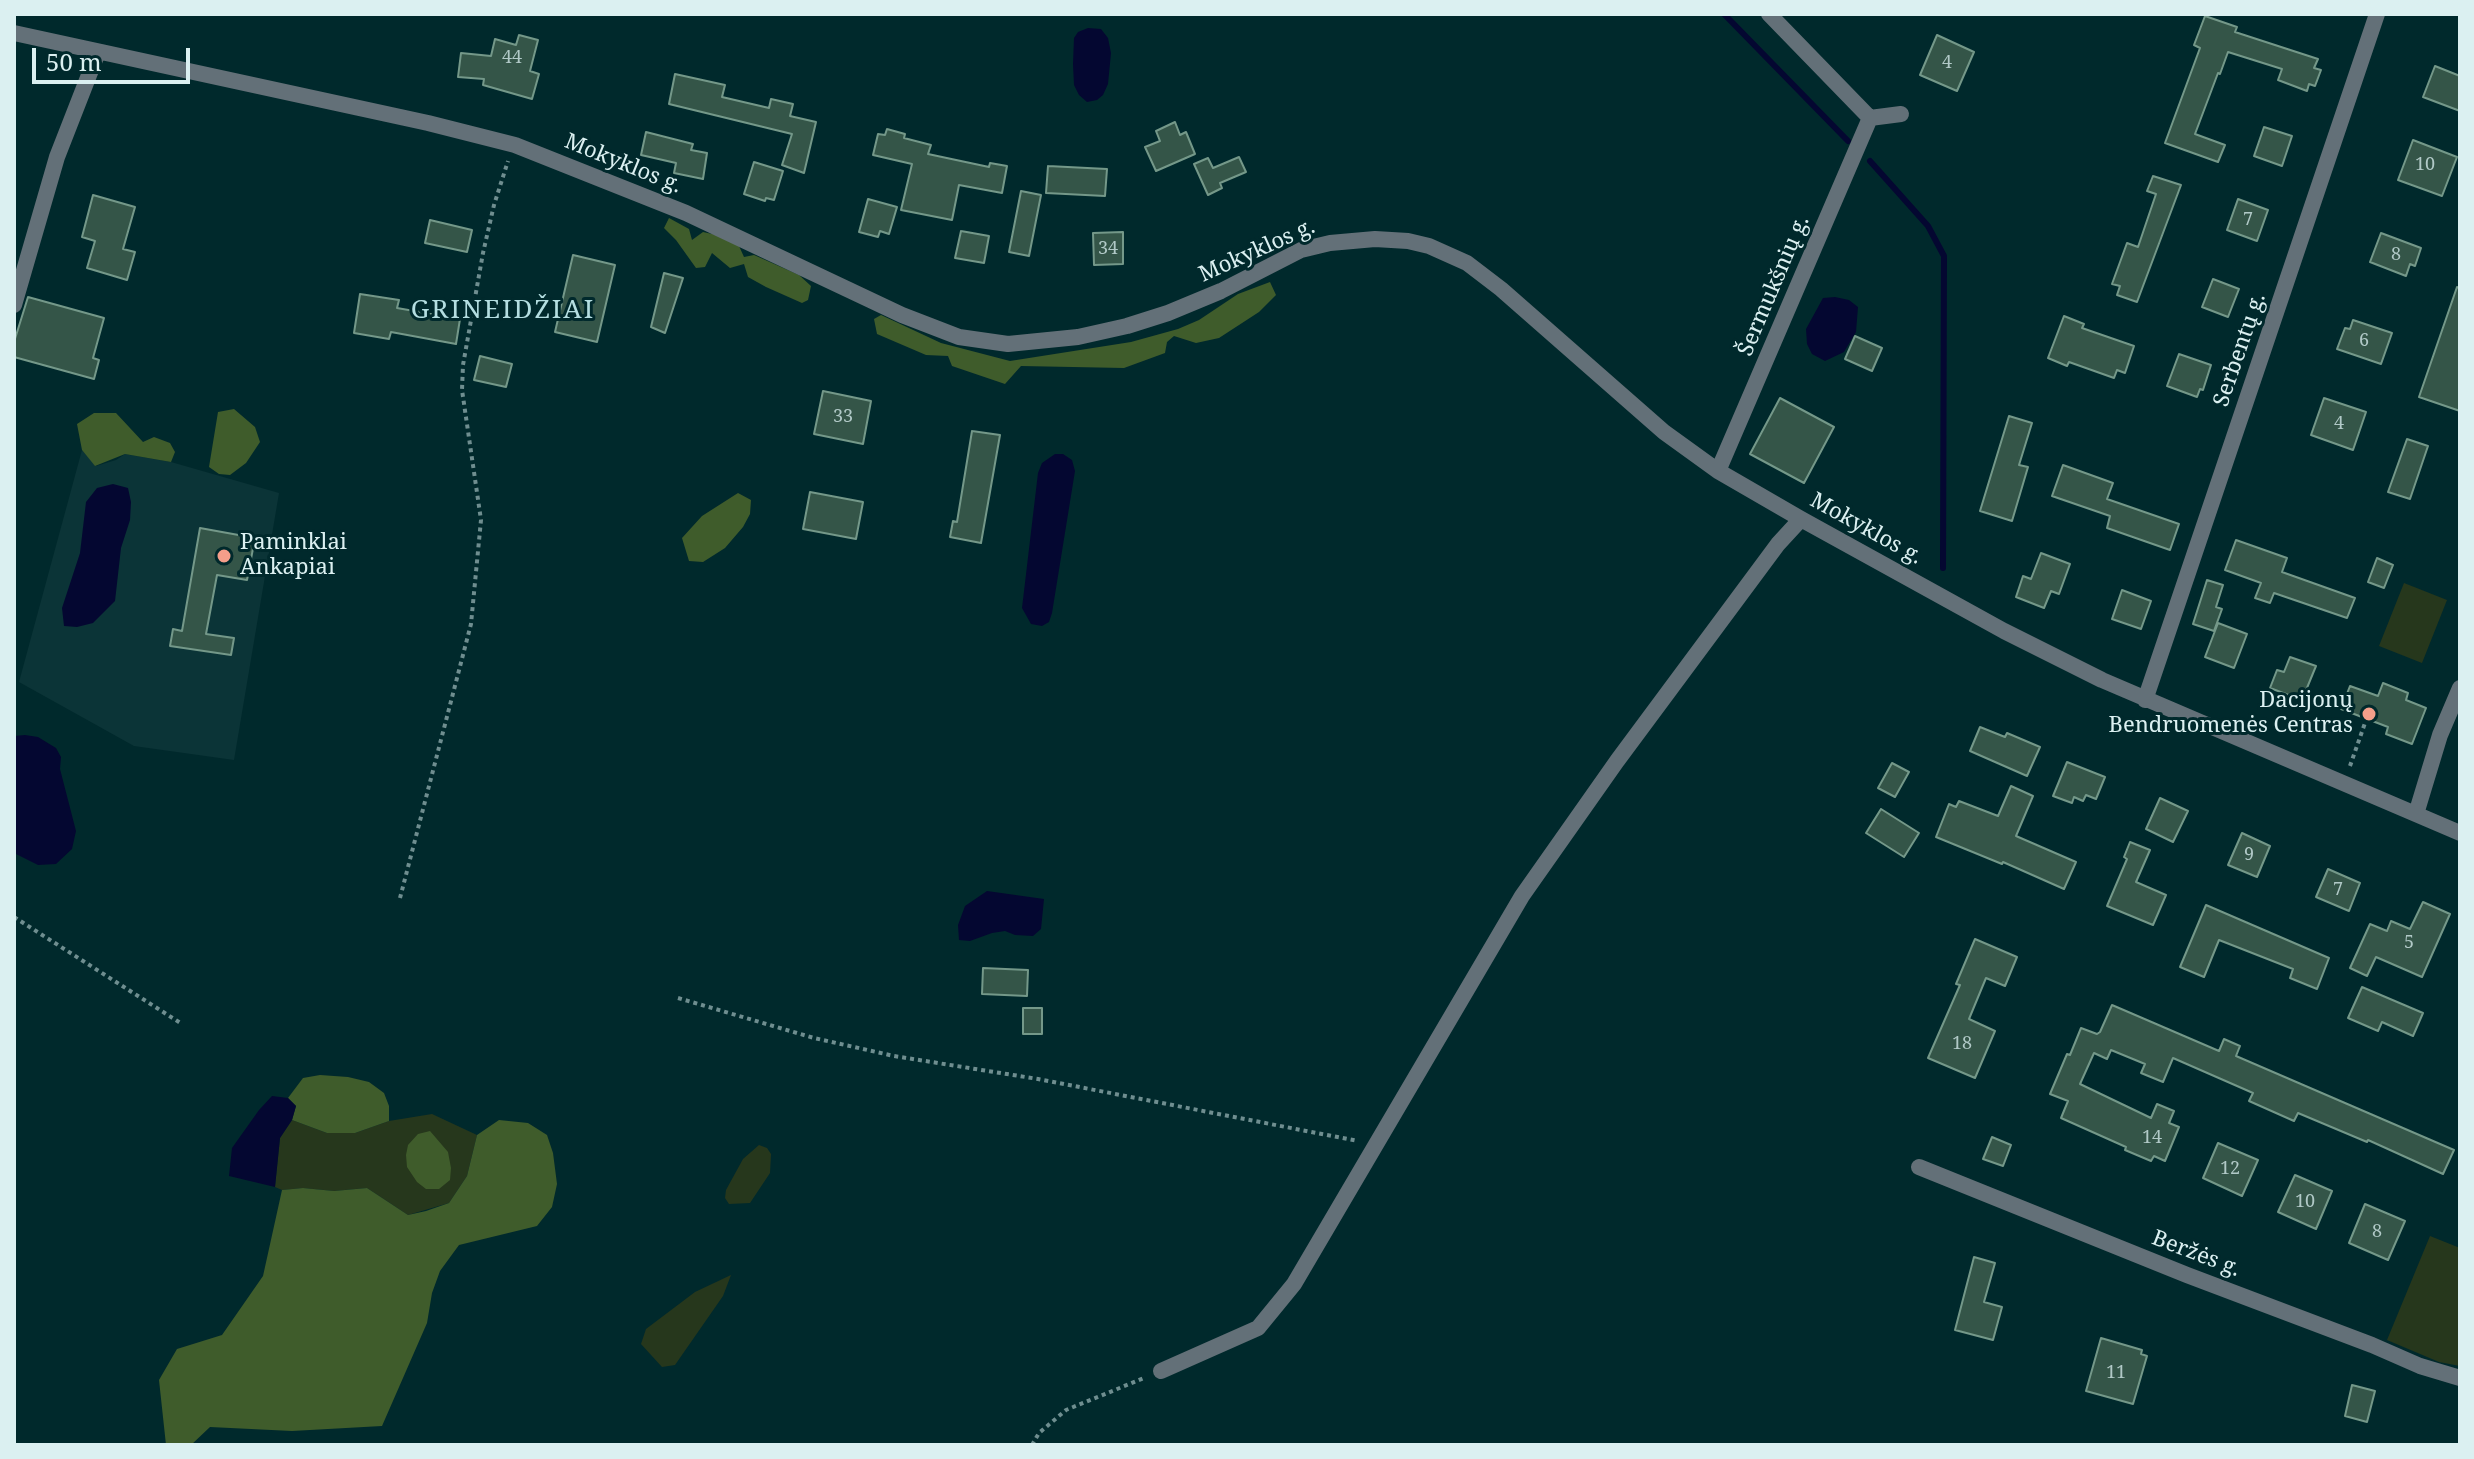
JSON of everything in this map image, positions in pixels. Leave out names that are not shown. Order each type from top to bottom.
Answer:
[{"type":"street","points":[[1769,14],[1870,118],[1901,114]]},
{"type":"street","name":"Serbentų g.","points":[[2145,700],[2377,14]]},
{"type":"street","name":"Mokyklos g.","points":[[14,33],[428,123],[515,145],[686,213],[902,315],[959,337],[1008,344],[1078,337],[1154,317],[1221,291],[1301,250],[1330,243],[1375,239],[1429,246],[1467,263],[1501,289],[1664,432],[1718,471],[1801,519],[2004,631],[2145,700],[2460,833]]},
{"type":"street","points":[[14,305],[57,157],[98,52]]},
{"type":"street","name":"Šermukšnių g.","points":[[1718,471],[1870,118]]},
{"type":"street","points":[[1156,1373],[1258,1328],[1294,1284],[1522,896],[1556,844],[1778,544],[1801,519]]},
{"type":"street","points":[[2416,814],[2440,735],[2460,688]]},
{"type":"street","name":"Beržės g.","points":[[1919,1167],[2420,1366],[2460,1378]]},
{"type":"path","points":[[400,898],[471,624],[481,520],[462,390],[463,365],[494,205],[515,145]]},
{"type":"path","points":[[2352,759],[2365,723]]},
{"type":"path","points":[[14,917],[182,1024]]},
{"type":"path","points":[[678,998],[814,1038],[894,1056],[1038,1079],[1376,1145]]},
{"type":"path","points":[[1032,1445],[1039,1433],[1066,1410],[1156,1373]]},
{"type":"shaded area","points":[[1088,28],[1101,29],[1108,38],[1111,53],[1108,84],[1103,95],[1087,102],[1074,85],[1073,64],[1074,38],[1078,32]]},
{"type":"shaded area","points":[[1823,298],[1849,300],[1858,307],[1856,332],[1844,352],[1825,361],[1812,354],[1807,344],[1806,329]]},
{"type":"shaded area","points":[[82,450],[96,466],[125,454],[171,462],[279,493],[234,760],[134,746],[19,682]]},
{"type":"shaded area","points":[[1055,454],[1063,454],[1072,460],[1075,471],[1052,613],[1049,622],[1042,626],[1031,624],[1022,608],[1038,473],[1042,463]]},
{"type":"shaded area","points":[[113,484],[128,488],[131,502],[130,520],[121,548],[115,601],[93,623],[64,626],[62,608],[80,553],[86,502],[97,488]]},
{"type":"shaded area","points":[[14,736],[38,737],[56,748],[61,757],[60,769],[76,831],[72,849],[56,864],[38,865],[14,853]]},
{"type":"shaded area","points":[[987,891],[1044,899],[1041,929],[1033,936],[1005,931],[970,941],[959,940],[958,925],[965,906]]},
{"type":"shaded area","points":[[272,1096],[288,1098],[296,1106],[292,1120],[280,1138],[275,1187],[229,1176],[232,1148]]},
{"type":"green space","points":[[669,218],[689,229],[692,240],[703,232],[717,235],[739,246],[744,257],[754,255],[799,275],[811,286],[808,300],[802,303],[766,287],[748,277],[744,264],[730,268],[712,253],[705,267],[696,268],[664,228]]},
{"type":"green space","points":[[1270,282],[1276,295],[1259,312],[1219,338],[1196,343],[1174,336],[1167,342],[1165,353],[1124,368],[1021,366],[1005,384],[952,366],[948,356],[926,355],[877,334],[874,319],[881,315],[941,343],[1010,361],[1131,342],[1178,329],[1199,320],[1238,294]]},
{"type":"green space","points":[[234,409],[255,427],[260,442],[246,463],[230,475],[219,474],[209,467],[218,412]]},
{"type":"green space","points":[[94,413],[116,413],[143,442],[154,437],[170,443],[175,452],[171,462],[125,454],[95,466],[82,450],[77,424]]},
{"type":"green space","points":[[738,493],[751,500],[750,514],[743,527],[725,548],[703,562],[689,561],[682,538],[702,516]]},
{"type":"green space","points":[[2404,583],[2447,600],[2422,663],[2379,646]]},
{"type":"green space","points":[[320,1075],[369,1082],[384,1093],[389,1106],[389,1121],[355,1133],[327,1133],[292,1120],[296,1106],[288,1098],[303,1078]]},
{"type":"green space","points":[[432,1114],[477,1135],[467,1176],[449,1203],[408,1215],[367,1188],[334,1191],[303,1188],[282,1190],[275,1187],[280,1138],[292,1120],[327,1133],[355,1133],[389,1121]]},
{"type":"green space","points":[[499,1120],[528,1123],[547,1135],[557,1184],[552,1207],[537,1226],[459,1245],[440,1271],[432,1293],[427,1323],[382,1426],[292,1431],[210,1427],[191,1445],[166,1445],[159,1380],[177,1349],[222,1335],[263,1276],[282,1190],[367,1188],[408,1215],[426,1211],[449,1203],[467,1176],[477,1135]]},
{"type":"green space","points":[[430,1131],[448,1152],[451,1168],[450,1180],[439,1189],[426,1189],[407,1167],[408,1145],[418,1134]]},
{"type":"green space","points":[[759,1145],[771,1154],[770,1173],[750,1203],[729,1204],[725,1198],[726,1190],[743,1159]]},
{"type":"green space","points":[[2430,1236],[2460,1248],[2460,1366],[2439,1362],[2387,1340]]},
{"type":"green space","points":[[731,1275],[723,1296],[675,1365],[662,1367],[641,1344],[646,1329],[695,1292]]},
{"type":"building","points":[[2205,16],[2237,27],[2235,32],[2318,59],[2314,68],[2321,70],[2315,86],[2309,84],[2307,91],[2278,80],[2282,69],[2228,52],[2195,134],[2225,145],[2218,162],[2165,143],[2200,48],[2194,45]]},
{"type":"building","points":[[519,35],[538,40],[530,71],[539,74],[532,99],[483,85],[484,79],[458,77],[461,53],[491,56],[495,39],[516,45]]},
{"type":"building","points":[[1937,35],[1974,52],[1957,91],[1920,75]]},
{"type":"building","points":[[2435,66],[2460,76],[2460,111],[2423,97]]},
{"type":"building","points":[[675,74],[725,85],[722,97],[769,108],[771,99],[793,104],[790,116],[816,122],[804,173],[782,165],[792,134],[669,104]]},
{"type":"building","points":[[1175,122],[1180,135],[1186,132],[1195,154],[1156,171],[1145,147],[1160,141],[1156,131]]},
{"type":"building","points":[[2264,127],[2292,136],[2282,166],[2254,156]]},
{"type":"building","points":[[887,129],[905,134],[904,138],[931,145],[928,154],[989,167],[990,163],[1007,166],[1002,193],[959,185],[952,220],[901,210],[912,164],[873,155],[878,134],[885,135]]},
{"type":"building","points":[[646,132],[693,144],[691,150],[707,153],[703,179],[674,173],[676,163],[641,155]]},
{"type":"building","points":[[2413,140],[2457,157],[2442,196],[2398,180]]},
{"type":"building","points":[[1239,157],[1246,172],[1220,183],[1222,188],[1208,195],[1194,164],[1208,158],[1213,168]]},
{"type":"building","points":[[754,162],[783,171],[774,200],[766,198],[765,201],[744,194]]},
{"type":"building","points":[[1048,166],[1107,169],[1105,196],[1046,193]]},
{"type":"building","points":[[2153,176],[2181,185],[2137,302],[2117,295],[2120,286],[2112,284],[2127,243],[2138,247],[2156,194],[2147,191]]},
{"type":"building","points":[[1021,191],[1041,195],[1029,256],[1009,252]]},
{"type":"building","points":[[93,195],[135,207],[123,249],[135,252],[127,280],[87,268],[95,241],[82,237]]},
{"type":"building","points":[[868,199],[897,207],[889,234],[880,231],[878,237],[859,232]]},
{"type":"building","points":[[2238,199],[2268,210],[2257,241],[2227,230]]},
{"type":"building","points":[[430,220],[472,230],[467,252],[425,243]]},
{"type":"building","points":[[961,231],[989,236],[984,263],[955,258]]},
{"type":"building","points":[[1123,232],[1123,264],[1094,265],[1093,233]]},
{"type":"building","points":[[2381,233],[2421,248],[2415,266],[2410,264],[2406,276],[2370,262]]},
{"type":"building","points":[[573,255],[615,265],[597,342],[555,332]]},
{"type":"building","points":[[664,273],[683,278],[665,333],[651,327]]},
{"type":"building","points":[[2213,279],[2239,289],[2228,317],[2202,307]]},
{"type":"building","points":[[2457,287],[2460,288],[2460,411],[2419,397]]},
{"type":"building","points":[[360,294],[399,300],[397,308],[460,319],[456,344],[391,332],[389,339],[354,333]]},
{"type":"building","points":[[28,297],[104,318],[93,358],[99,360],[94,379],[14,357],[14,342]]},
{"type":"building","points":[[2064,316],[2084,324],[2082,328],[2134,346],[2125,373],[2117,370],[2114,378],[2048,358]]},
{"type":"building","points":[[2353,320],[2392,333],[2381,364],[2337,349],[2345,328],[2350,329]]},
{"type":"building","points":[[1855,336],[1882,348],[1872,371],[1845,359]]},
{"type":"building","points":[[2179,354],[2211,365],[2203,390],[2200,389],[2197,397],[2167,386]]},
{"type":"building","points":[[480,356],[512,364],[506,387],[474,380]]},
{"type":"building","points":[[823,391],[871,401],[863,444],[814,434]]},
{"type":"building","points":[[1780,398],[1834,427],[1804,483],[1750,454]]},
{"type":"building","points":[[2324,398],[2366,412],[2353,450],[2311,435]]},
{"type":"building","points":[[2009,416],[2032,423],[2019,465],[2028,467],[2012,521],[1980,511]]},
{"type":"building","points":[[972,431],[1000,435],[981,543],[950,537],[953,521],[957,522]]},
{"type":"building","points":[[2407,439],[2428,446],[2410,499],[2388,492]]},
{"type":"building","points":[[2063,465],[2113,483],[2107,499],[2179,524],[2170,550],[2107,528],[2110,516],[2052,496]]},
{"type":"building","points":[[810,492],[863,502],[856,539],[803,529]]},
{"type":"building","name":"Paminklai Ankapiai","points":[[200,528],[255,538],[247,580],[217,575],[206,634],[234,638],[231,655],[170,646],[173,629],[182,631]]},
{"type":"building","points":[[2236,540],[2287,558],[2282,572],[2355,598],[2347,618],[2274,593],[2270,603],[2255,598],[2261,583],[2225,570]]},
{"type":"building","points":[[2041,553],[2070,564],[2059,594],[2051,591],[2044,608],[2016,597],[2023,576],[2031,579]]},
{"type":"building","points":[[2377,558],[2393,565],[2384,588],[2368,582]]},
{"type":"building","points":[[2207,580],[2223,585],[2216,607],[2222,609],[2214,631],[2193,624]]},
{"type":"building","points":[[2122,590],[2151,601],[2141,629],[2112,619]]},
{"type":"building","points":[[2218,623],[2247,634],[2234,668],[2205,657]]},
{"type":"building","points":[[2290,657],[2316,666],[2302,700],[2270,688],[2277,670],[2284,672]]},
{"type":"building","points":[[2383,683],[2408,693],[2406,700],[2426,708],[2412,744],[2386,734],[2388,727],[2341,709],[2350,686],[2378,696]]},
{"type":"building","points":[[1980,727],[2005,737],[2007,733],[2040,747],[2027,776],[1970,751]]},
{"type":"building","points":[[2067,762],[2105,777],[2096,799],[2086,795],[2083,801],[2074,797],[2072,803],[2053,796]]},
{"type":"building","points":[[1892,763],[1909,772],[1895,797],[1878,788]]},
{"type":"building","points":[[2011,786],[2033,796],[2016,836],[2076,862],[2064,889],[1936,837],[1949,804],[1956,807],[1959,801],[1998,816]]},
{"type":"building","points":[[2160,798],[2188,811],[2173,842],[2146,829]]},
{"type":"building","points":[[1881,809],[1919,833],[1904,857],[1866,833]]},
{"type":"building","points":[[2242,833],[2270,846],[2257,877],[2228,865]]},
{"type":"building","points":[[2130,842],[2150,850],[2136,882],[2166,895],[2153,925],[2107,906],[2127,859],[2124,857]]},
{"type":"building","points":[[2328,869],[2360,883],[2349,911],[2316,897]]},
{"type":"building","points":[[2423,902],[2450,914],[2422,977],[2376,957],[2367,976],[2350,968],[2370,924],[2387,931],[2391,921],[2410,929]]},
{"type":"building","points":[[2206,905],[2329,958],[2317,989],[2290,978],[2293,969],[2219,940],[2204,977],[2180,967]]},
{"type":"building","points":[[1975,939],[2017,957],[2005,986],[1986,978],[1969,1019],[1995,1031],[1975,1078],[1928,1058],[1960,985],[1956,984]]},
{"type":"building","points":[[983,968],[1028,970],[1027,996],[982,994]]},
{"type":"building","points":[[2362,987],[2423,1013],[2413,1036],[2382,1022],[2378,1031],[2348,1018]]},
{"type":"building","points":[[2112,1005],[2219,1051],[2224,1039],[2240,1046],[2236,1056],[2454,1150],[2443,1174],[2298,1113],[2294,1121],[2249,1101],[2253,1093],[2173,1058],[2163,1082],[2141,1073],[2145,1064],[2111,1050],[2107,1059],[2094,1053],[2080,1084],[2151,1118],[2157,1104],[2174,1111],[2169,1123],[2179,1127],[2165,1161],[2154,1156],[2151,1161],[2061,1118],[2068,1101],[2050,1094],[2067,1054],[2070,1055],[2081,1028],[2097,1034],[2100,1032]]},
{"type":"building","points":[[1023,1008],[1042,1008],[1042,1034],[1023,1034]]},
{"type":"building","points":[[1992,1137],[2011,1145],[2003,1166],[1983,1159]]},
{"type":"building","points":[[2218,1143],[2258,1160],[2242,1196],[2203,1178]]},
{"type":"building","points":[[2295,1175],[2332,1191],[2316,1229],[2278,1212]]},
{"type":"building","points":[[2365,1204],[2405,1221],[2388,1260],[2349,1243]]},
{"type":"building","points":[[1974,1257],[1995,1263],[1984,1302],[2002,1307],[1993,1340],[1955,1330]]},
{"type":"building","points":[[2101,1338],[2142,1350],[2141,1354],[2147,1356],[2133,1404],[2086,1391]]},
{"type":"building","points":[[2352,1385],[2375,1391],[2367,1422],[2345,1416]]},
{"type":"waterway","points":[[1724,14],[1848,141]]},
{"type":"waterway","points":[[1870,161],[1928,226],[1944,256],[1943,568]]},
{"type":"place","name":"Paminklai Ankapiai","points":[[224,556]]},
{"type":"place","name":"Dacijonų Bendruomenės Centras","points":[[2369,714]]},
{"type":"district","name":"GRINEIDŽIAI","points":[[503,311]]}]
